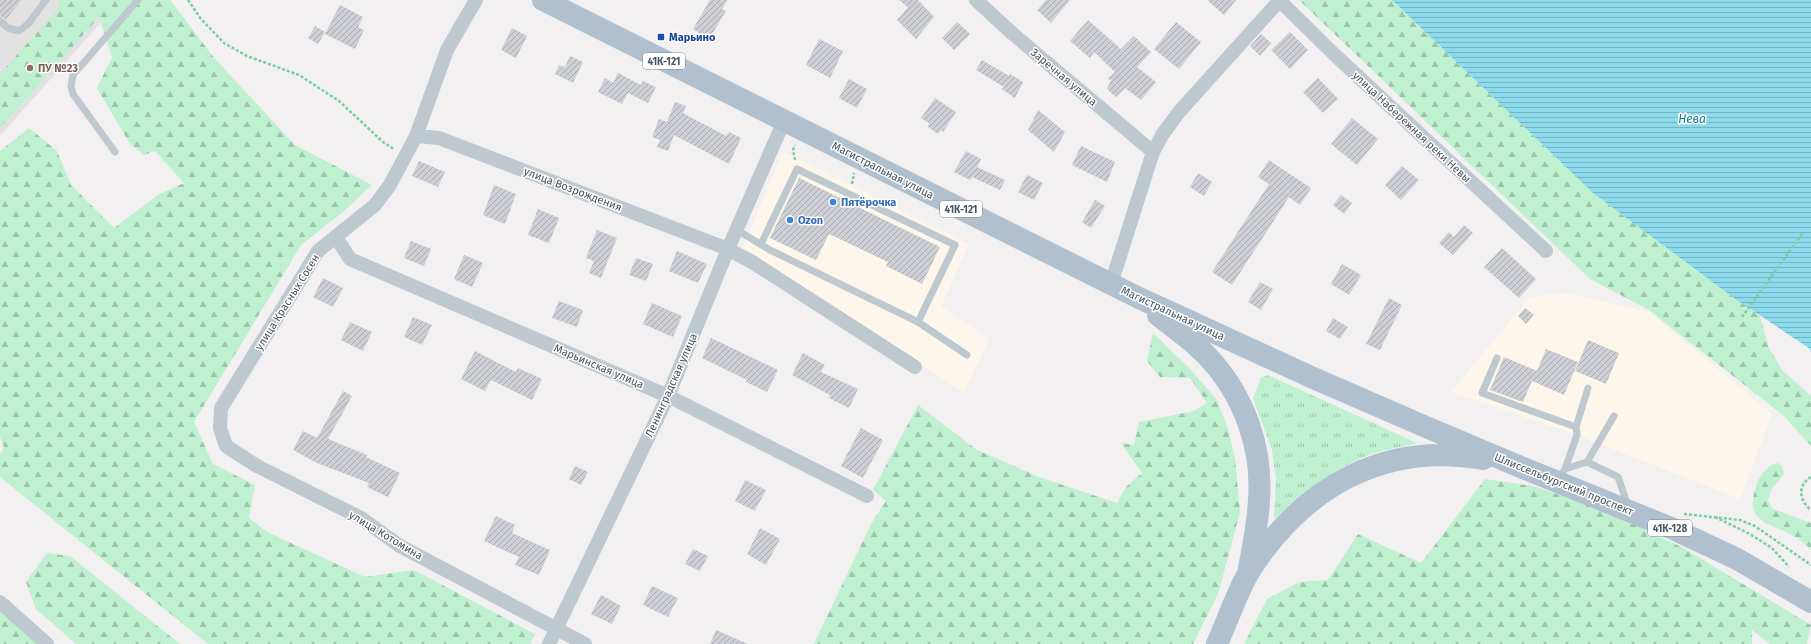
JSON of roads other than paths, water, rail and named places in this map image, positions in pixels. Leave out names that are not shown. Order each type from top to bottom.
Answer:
[{"type":"main road","name":"Магистральная улица","points":[[543,0],[1137,297],[1311,377]]},
{"type":"main road","points":[[1137,297],[1208,356],[1225,376],[1243,408],[1252,433],[1259,479],[1259,499],[1249,572]]},
{"type":"main road","name":"Шлиссельбургский проспект","points":[[1311,377],[1523,468],[1561,475],[1629,510],[1737,559],[1811,602]]},
{"type":"main road","points":[[1217,644],[1249,572],[1298,512],[1325,490],[1366,468],[1408,457],[1435,454],[1471,457],[1523,468]]},
{"type":"street","name":"улица Красных Сосен","points":[[220,428],[221,408],[318,251],[375,205],[390,185],[416,136],[447,50],[476,0]]},
{"type":"street","name":"Заречная улица","points":[[976,0],[1013,34],[1153,152]]},
{"type":"street","points":[[1111,284],[1153,152],[1162,135],[1179,112],[1280,0]]},
{"type":"street","name":"улица Набережная реки Невы","points":[[1280,0],[1336,56],[1546,251]]},
{"type":"street","name":"Ленинградская улица","points":[[549,644],[668,396],[728,249],[784,121]]},
{"type":"street","name":"улица Возрождения","points":[[416,136],[439,138],[728,249],[752,262],[916,367]]},
{"type":"street","name":"Марьинская улица","points":[[336,237],[350,259],[668,396],[867,496]]},
{"type":"street","name":"улица Котомина","points":[[220,428],[226,446],[257,466],[361,518],[400,546],[586,644]]},
{"type":"street","points":[[0,602],[48,644]]},
{"type":"lane","points":[[0,21],[8,28],[19,31],[28,24],[46,0]]},
{"type":"lane","points":[[115,152],[73,94],[71,86],[73,75],[138,0]]},
{"type":"lane","points":[[761,244],[796,169],[955,245],[918,322]]},
{"type":"lane","points":[[737,230],[761,244],[918,322],[967,355]]},
{"type":"lane","points":[[1497,358],[1482,392],[1576,426]]},
{"type":"lane","points":[[1561,475],[1577,435],[1576,426],[1588,388]]},
{"type":"lane","points":[[1561,475],[1587,462],[1614,416]]},
{"type":"lane","points":[[1587,462],[1618,477],[1629,510]]},
{"type":"water","name":"Нева","points":[[1392,0],[1811,0],[1811,352],[1810,349],[1734,298],[1593,193]]},
{"type":"place","name":"Марьино","points":[[661,37]]},
{"type":"place","name":"ПУ №23","points":[[30,68]]},
{"type":"place","name":"Пятёрочка","points":[[833,202]]},
{"type":"place","name":"Ozon","points":[[790,220]]}]
